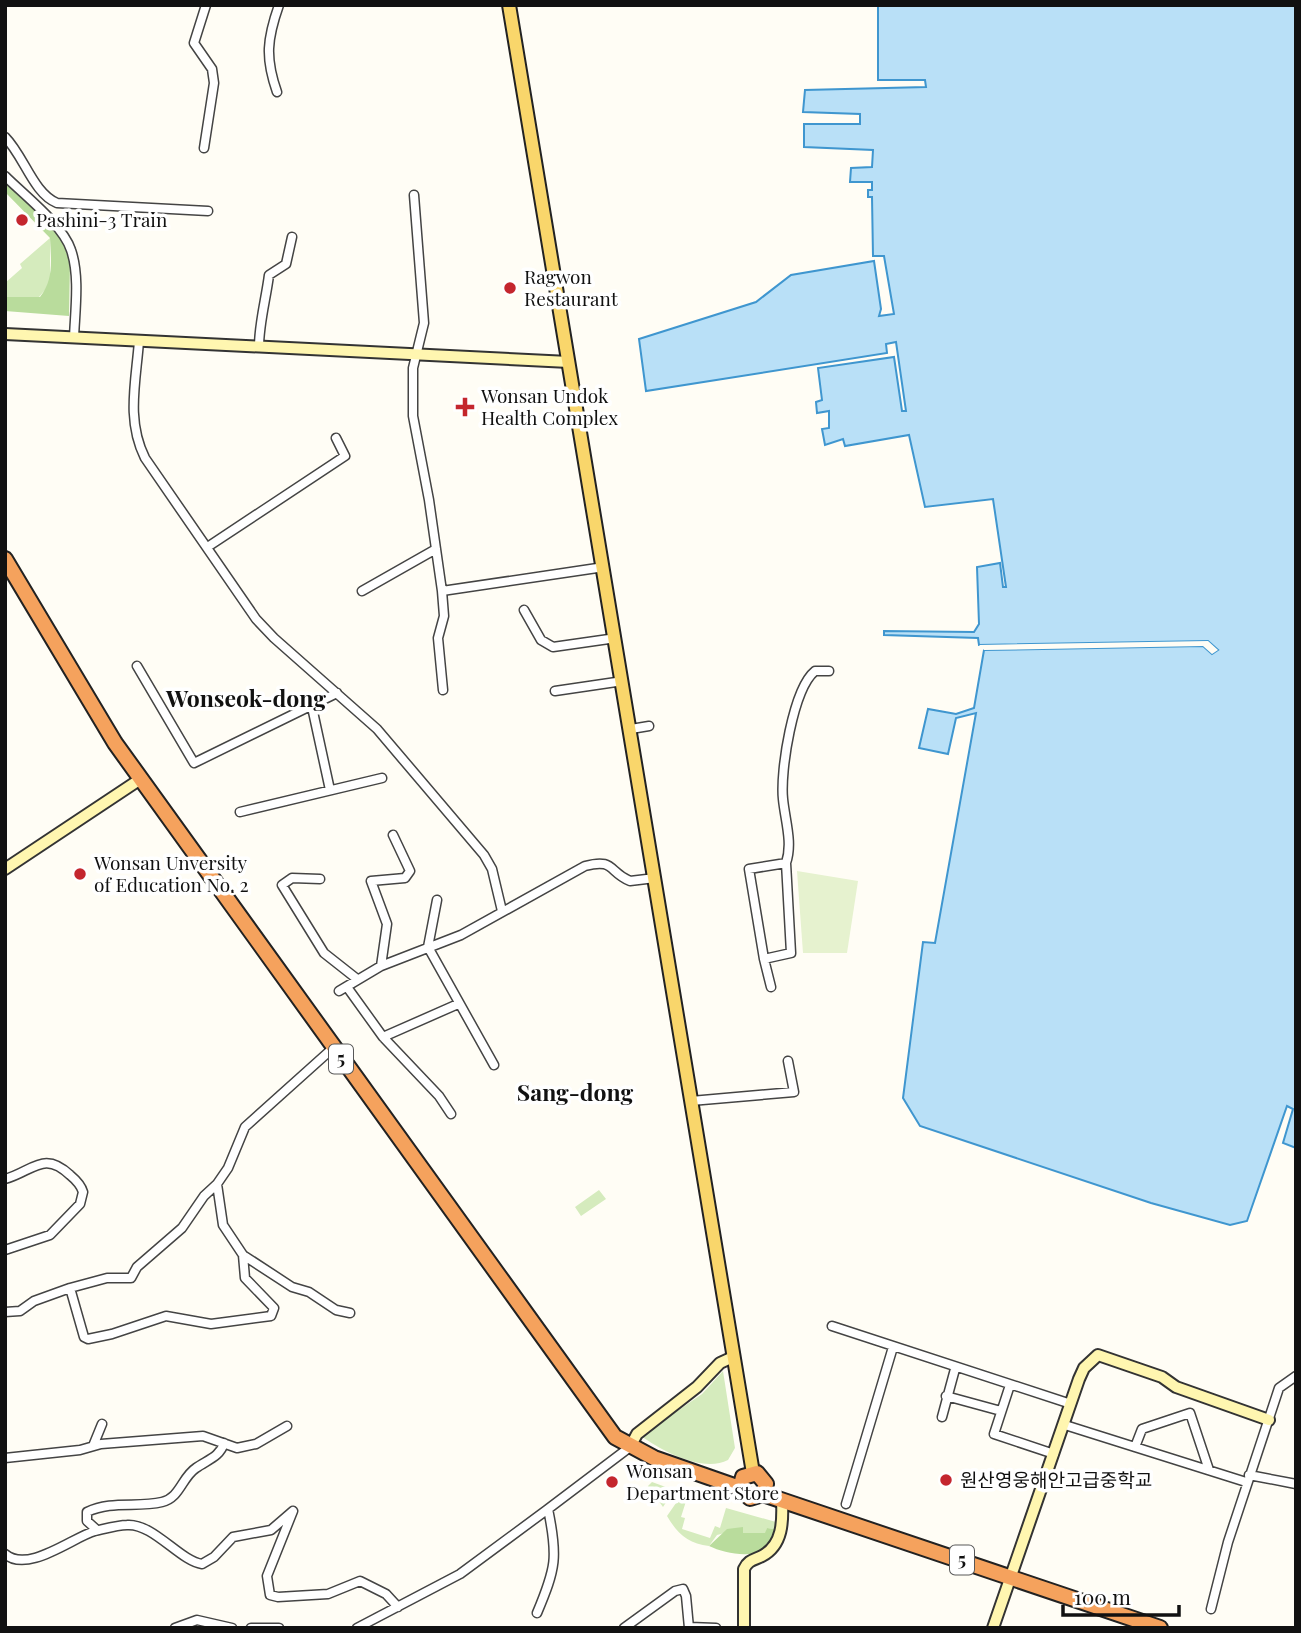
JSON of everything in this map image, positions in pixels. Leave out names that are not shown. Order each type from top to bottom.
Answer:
[{"type":"highway","name":"5","points":[[5,559],[103,723],[595,1414],[615,1437],[630,1447],[740,1488]]},
{"type":"highway","points":[[753,1473],[765,1480],[763,1494],[750,1498],[740,1488],[743,1477],[753,1473]]},
{"type":"highway","name":"5","points":[[763,1494],[1160,1628]]},
{"type":"main road","points":[[509,5],[753,1473]]},
{"type":"main road","points":[[5,334],[569,362]]},
{"type":"main road","points":[[5,869],[142,778]]},
{"type":"main road","points":[[993,1628],[1084,1368],[1098,1355],[1162,1377],[1176,1387],[1269,1420]]},
{"type":"main road","points":[[630,1447],[637,1434],[697,1387],[719,1363],[733,1357]]},
{"type":"main road","points":[[744,1628],[744,1569],[747,1563],[773,1547],[783,1522],[782,1500]]},
{"type":"street","points":[[204,148],[214,83],[212,69],[194,43],[206,5]]},
{"type":"street","points":[[277,92],[267,62],[273,23],[279,5]]},
{"type":"street","points":[[5,137],[31,172],[45,198],[57,203],[208,211]]},
{"type":"street","points":[[5,176],[60,231],[71,249],[74,262],[74,338]]},
{"type":"street","points":[[414,195],[424,323],[413,368],[412,416],[442,591],[444,616],[438,638],[443,690]]},
{"type":"street","points":[[259,347],[260,324],[264,314],[269,275],[286,264],[292,237]]},
{"type":"street","points":[[139,341],[135,437],[145,458],[209,546],[256,618],[377,729],[484,855],[492,869],[502,911]]},
{"type":"street","points":[[209,546],[345,456],[336,438]]},
{"type":"street","points":[[362,591],[436,549]]},
{"type":"street","points":[[442,591],[604,566]]},
{"type":"street","points":[[524,610],[541,640],[554,647],[616,638]]},
{"type":"street","points":[[137,666],[192,759],[312,707],[337,693]]},
{"type":"street","points":[[764,958],[791,953],[786,863],[789,854],[783,780],[798,697],[815,671],[829,671]]},
{"type":"street","points":[[555,691],[623,681]]},
{"type":"street","points":[[312,707],[321,736],[330,790]]},
{"type":"street","points":[[631,729],[649,726]]},
{"type":"street","points":[[240,812],[382,778]]},
{"type":"street","points":[[381,967],[387,924],[371,881],[405,878],[410,871],[393,835]]},
{"type":"street","points":[[451,1114],[439,1096],[383,1037],[343,989],[381,967],[461,935],[585,866],[601,862],[610,864],[629,881],[655,878]]},
{"type":"street","points":[[771,987],[749,869],[786,863]]},
{"type":"street","points":[[320,879],[292,878],[282,885],[324,953],[357,979]]},
{"type":"street","points":[[437,900],[428,947],[494,1065]]},
{"type":"street","points":[[383,1037],[458,1004]]},
{"type":"street","points":[[5,1312],[20,1311],[34,1301],[69,1288],[107,1278],[131,1278],[137,1267],[182,1228],[204,1196],[217,1184],[228,1168],[245,1127],[333,1048]]},
{"type":"street","points":[[691,1101],[794,1092],[788,1061]]},
{"type":"street","points":[[5,1179],[43,1162],[52,1162],[75,1179],[83,1192],[80,1204],[50,1235],[5,1250]]},
{"type":"street","points":[[217,1184],[223,1225],[243,1255],[292,1287],[309,1292],[336,1310],[350,1313]]},
{"type":"street","points":[[69,1288],[84,1337],[88,1339],[166,1316],[211,1324],[271,1316],[274,1308],[246,1278],[243,1255]]},
{"type":"street","points":[[832,1326],[956,1369],[1071,1404]]},
{"type":"street","points":[[846,1504],[893,1347]]},
{"type":"street","points":[[942,1417],[956,1369]]},
{"type":"street","points":[[1211,1609],[1248,1478],[1279,1388],[1296,1376]]},
{"type":"street","points":[[1010,1385],[994,1434],[1054,1454]]},
{"type":"street","points":[[946,1396],[1001,1411]]},
{"type":"street","points":[[1135,1447],[1142,1429],[1190,1413],[1209,1469]]},
{"type":"street","points":[[93,1446],[102,1424]]},
{"type":"street","points":[[1065,1425],[1209,1469],[1248,1478],[1296,1484]]},
{"type":"street","points":[[5,1458],[93,1446],[203,1436],[237,1448],[256,1444],[287,1426]]},
{"type":"street","points":[[97,1530],[87,1521],[87,1512],[113,1504],[163,1502],[175,1495],[189,1473],[216,1456],[224,1443]]},
{"type":"street","points":[[357,1628],[460,1574],[630,1447]]},
{"type":"street","points":[[537,1613],[555,1567],[548,1508]]},
{"type":"street","points":[[5,1554],[15,1559],[49,1555],[97,1530],[131,1524],[170,1542],[188,1559],[202,1564],[214,1557],[233,1537],[265,1533],[293,1511],[267,1576],[270,1595],[278,1597],[328,1594],[360,1581],[386,1594],[398,1607]]},
{"type":"street","points":[[624,1628],[675,1591],[683,1589],[689,1627],[716,1628]]},
{"type":"street","points":[[175,1628],[197,1620],[232,1628]]},
{"type":"street","points":[[251,1628],[279,1628]]},
{"type":"green space","points":[[5,180],[61,237],[70,263],[69,316],[5,311],[5,297],[40,297],[48,283],[51,262],[50,238],[5,192]]},
{"type":"green space","points":[[50,238],[50,284],[39,297],[5,297],[5,283],[22,268],[20,264]]},
{"type":"green space","points":[[797,871],[858,881],[847,953],[803,953]]},
{"type":"green space","points":[[599,1190],[606,1199],[581,1216],[575,1207]]},
{"type":"green space","points":[[723,1371],[735,1448],[728,1460],[707,1464],[695,1462],[671,1454],[641,1436],[702,1394]]},
{"type":"green space","points":[[652,1482],[674,1490],[663,1507],[648,1486]]},
{"type":"green space","points":[[683,1493],[688,1495],[681,1517],[685,1518],[682,1529],[710,1538],[715,1526],[720,1528],[726,1508],[776,1522],[775,1529],[767,1528],[766,1533],[743,1533],[743,1528],[717,1535],[709,1546],[695,1543],[679,1532],[667,1516]]},
{"type":"green space","points":[[743,1527],[743,1533],[765,1533],[767,1528],[775,1529],[773,1540],[759,1552],[750,1554],[728,1552],[709,1546],[727,1529]]},
{"type":"water","points":[[878,5],[1296,5],[1296,1148],[1283,1143],[1293,1109],[1287,1106],[1247,1221],[1230,1225],[1151,1203],[920,1126],[903,1098],[923,942],[935,943],[976,713],[956,718],[948,754],[919,748],[928,709],[956,714],[974,708],[984,650],[1203,646],[1212,654],[1218,650],[1208,641],[979,645],[978,638],[884,635],[884,631],[974,632],[979,624],[977,567],[1000,563],[1003,587],[1006,587],[993,499],[925,507],[909,435],[845,446],[843,439],[825,445],[822,429],[829,428],[829,411],[817,413],[816,402],[822,400],[818,368],[894,357],[902,411],[906,411],[896,342],[886,344],[887,353],[646,391],[639,339],[756,302],[791,275],[874,261],[881,309],[879,316],[894,314],[884,256],[873,256],[872,197],[868,197],[872,182],[850,182],[851,168],[872,167],[873,150],[804,147],[804,124],[860,124],[860,114],[803,112],[805,90],[926,87],[925,80],[878,80]]},
{"type":"pier","points":[[1208,641],[1218,650],[1212,654],[1203,646],[984,650],[979,645]]},
{"type":"place","name":"Pashini-3 Train","points":[[22,220]]},
{"type":"place","name":"Ragwon Restaurant","points":[[510,288]]},
{"type":"place","name":"Wonsan Undok Health Complex","points":[[465,407]]},
{"type":"place","name":"Wonsan Unversity of Education No. 2","points":[[80,874]]},
{"type":"place","name":"원산영웅해안고급중학교","points":[[946,1480]]},
{"type":"place","name":"Wonsan Department Store","points":[[612,1482]]},
{"type":"district","name":"Wonseok-dong","points":[[246,699]]},
{"type":"district","name":"Sang-dong","points":[[575,1093]]}]
